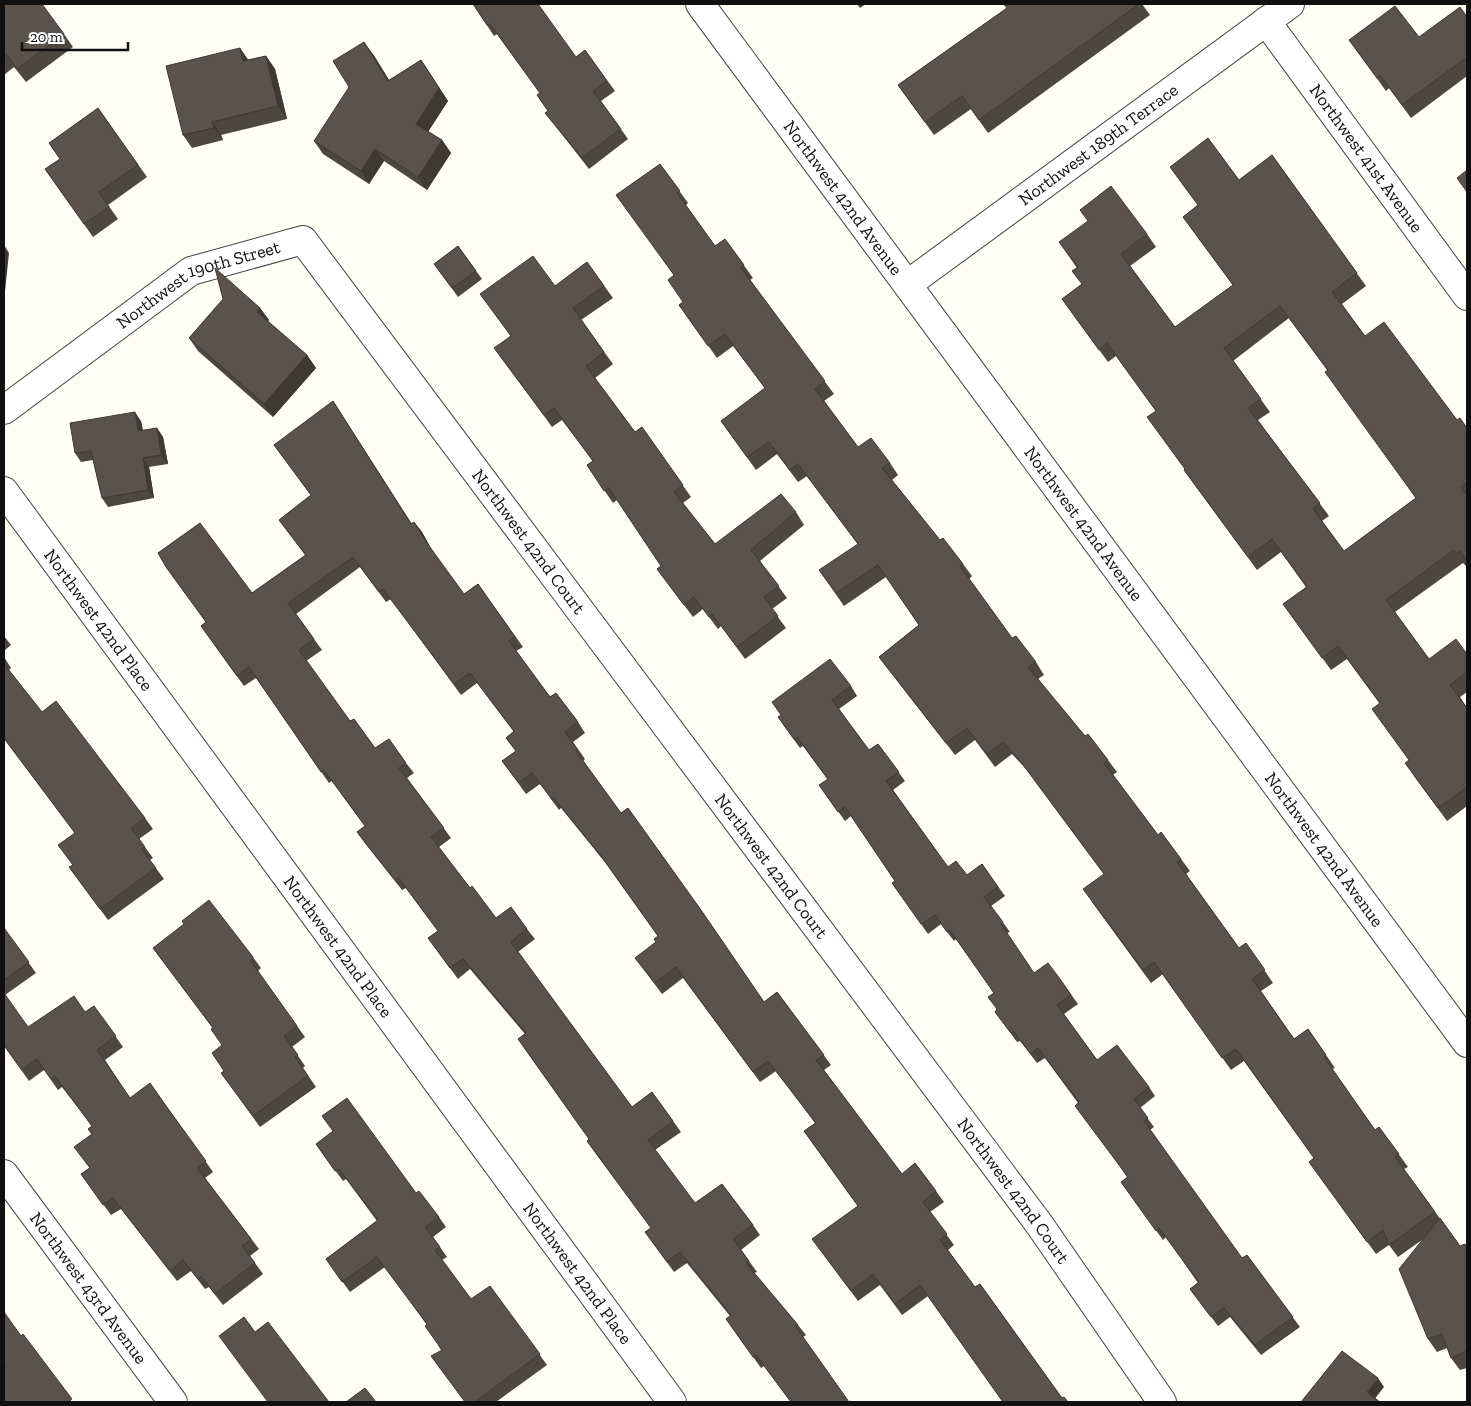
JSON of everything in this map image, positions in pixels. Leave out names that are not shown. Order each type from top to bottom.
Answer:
[{"type":"street","name":"Northwest 42nd Avenue","points":[[700,4],[1467,1043]]},
{"type":"street","name":"Northwest 189th Terrace","points":[[908,284],[1290,4]]},
{"type":"street","name":"Northwest 41st Avenue","points":[[1266,21],[1467,296]]},
{"type":"street","name":"Northwest 190th Street","points":[[4,410],[191,271],[303,240],[375,334]]},
{"type":"street","name":"Northwest 42nd Court","points":[[375,334],[1039,1224],[1162,1402]]},
{"type":"street","name":"Northwest 42nd Place","points":[[4,491],[672,1402]]},
{"type":"street","name":"Northwest 43rd Avenue","points":[[4,1174],[173,1402]]},
{"type":"building","points":[[4,4],[42,4],[64,34],[17,69],[6,54],[4,56]]},
{"type":"building","points":[[473,4],[538,4],[576,57],[585,50],[607,81],[593,91],[621,129],[582,158],[545,113],[548,111],[537,95],[540,93],[490,24],[487,25]]},
{"type":"building","points":[[1004,4],[1139,4],[979,120],[962,96],[925,122],[898,85],[1007,8]]},
{"type":"building","points":[[1395,6],[1419,37],[1460,7],[1467,17],[1467,57],[1402,105],[1380,75],[1377,78],[1349,40]]},
{"type":"building","points":[[364,42],[388,81],[421,60],[439,88],[416,124],[442,140],[418,177],[375,149],[361,171],[314,141],[349,87],[333,61]]},
{"type":"building","points":[[240,48],[243,61],[266,56],[278,106],[212,122],[214,128],[183,135],[166,66]]},
{"type":"building","points":[[98,108],[138,165],[99,192],[109,207],[84,224],[45,169],[60,159],[49,143]]},
{"type":"building","points":[[1208,138],[1239,180],[1272,155],[1357,273],[1332,292],[1365,336],[1384,322],[1457,420],[1460,418],[1467,428],[1467,482],[1461,487],[1467,496],[1467,560],[1460,551],[1457,554],[1454,550],[1386,600],[1429,659],[1456,639],[1467,654],[1467,672],[1450,685],[1467,708],[1467,787],[1438,808],[1405,763],[1409,760],[1372,709],[1380,703],[1338,646],[1322,658],[1283,604],[1307,587],[1272,539],[1248,557],[1147,417],[1156,411],[1107,343],[1099,350],[1062,299],[1082,284],[1072,271],[1078,267],[1059,242],[1088,221],[1080,210],[1111,186],[1147,234],[1121,254],[1175,327],[1233,285],[1183,217],[1198,205],[1170,167]],"holes":[[[1280,306],[1328,370],[1325,372],[1416,498],[1344,551],[1313,509],[1320,503],[1248,408],[1261,399],[1224,348]]]},
{"type":"building","points":[[660,164],[680,191],[677,193],[715,246],[725,239],[744,265],[741,268],[825,381],[815,389],[858,447],[871,438],[890,463],[882,468],[940,540],[943,538],[963,564],[960,566],[1012,638],[1016,636],[1036,662],[1028,667],[1085,736],[1088,734],[1108,760],[1104,763],[1158,835],[1161,832],[1181,859],[1177,862],[1239,948],[1246,943],[1265,970],[1252,979],[1294,1039],[1308,1029],[1326,1055],[1324,1057],[1375,1130],[1379,1127],[1399,1154],[1395,1157],[1435,1212],[1389,1245],[1383,1230],[1367,1242],[1309,1162],[1314,1158],[1236,1049],[1222,1058],[1154,962],[1143,970],[1083,889],[1104,874],[1018,758],[1003,742],[987,754],[967,728],[946,743],[879,657],[919,625],[878,565],[836,593],[819,570],[858,544],[798,464],[790,470],[769,442],[747,457],[721,421],[765,388],[725,334],[708,346],[679,305],[683,302],[668,280],[674,275],[616,195]]},
{"type":"building","points":[[1467,170],[1467,192],[1457,178]]},
{"type":"building","points":[[458,246],[476,271],[452,288],[434,264]]},
{"type":"building","points":[[533,256],[555,286],[587,262],[604,286],[573,308],[604,352],[586,366],[635,432],[642,427],[683,485],[674,492],[715,544],[781,494],[796,512],[751,550],[779,586],[764,597],[778,616],[737,647],[712,614],[709,617],[694,597],[684,605],[657,569],[661,566],[609,488],[604,491],[587,465],[593,461],[554,408],[544,415],[494,348],[511,336],[480,294]]},
{"type":"building","points":[[215,268],[260,308],[257,312],[307,355],[264,404],[189,338],[223,299]]},
{"type":"building","points":[[333,401],[411,524],[414,522],[464,594],[478,584],[515,637],[509,641],[550,697],[556,693],[578,722],[565,732],[577,749],[576,751],[621,813],[628,808],[764,1002],[777,992],[824,1055],[816,1060],[902,1174],[915,1163],[936,1191],[923,1202],[947,1234],[940,1240],[975,1287],[980,1284],[1062,1398],[1064,1397],[1068,1402],[1003,1402],[920,1285],[895,1304],[873,1274],[851,1291],[812,1239],[858,1206],[804,1131],[816,1123],[768,1061],[753,1072],[676,967],[655,983],[635,958],[656,942],[654,939],[658,936],[601,856],[532,773],[519,783],[502,761],[516,751],[506,738],[514,731],[470,673],[454,684],[383,589],[379,592],[353,557],[288,603],[314,639],[299,650],[350,721],[354,719],[375,748],[389,739],[406,763],[399,768],[444,828],[431,837],[470,888],[472,886],[496,918],[511,907],[527,929],[511,942],[632,1107],[652,1092],[673,1121],[648,1140],[695,1203],[722,1184],[753,1225],[733,1239],[749,1261],[746,1263],[798,1325],[796,1327],[849,1402],[791,1402],[756,1355],[753,1357],[726,1319],[731,1315],[680,1252],[667,1262],[645,1232],[651,1228],[587,1141],[589,1139],[518,1039],[526,1033],[463,959],[450,968],[428,938],[438,931],[398,877],[395,880],[357,832],[365,826],[324,770],[321,772],[249,667],[237,676],[201,626],[206,622],[158,553],[200,523],[252,593],[306,555],[279,520],[311,495],[274,445]]},
{"type":"building","points":[[135,412],[138,431],[157,428],[161,455],[143,458],[148,490],[102,498],[91,451],[75,453],[70,423]]},
{"type":"building","points":[[830,659],[851,686],[832,700],[869,750],[878,744],[899,772],[886,781],[948,867],[956,861],[967,875],[982,864],[998,887],[984,897],[1003,922],[1001,924],[1034,973],[1048,963],[1060,979],[1071,995],[1057,1005],[1097,1060],[1117,1045],[1149,1087],[1134,1099],[1148,1118],[1144,1121],[1242,1258],[1247,1255],[1293,1317],[1255,1345],[1224,1308],[1211,1317],[1190,1289],[1199,1282],[1159,1228],[1156,1231],[1121,1182],[1128,1177],[1075,1106],[1079,1102],[1038,1048],[1031,1054],[1013,1031],[1011,1033],[995,1012],[997,1009],[988,997],[994,993],[950,930],[947,932],[935,915],[921,924],[892,883],[895,881],[845,807],[838,812],[819,785],[828,779],[797,737],[794,739],[778,717],[781,715],[772,702]]},
{"type":"building","points":[[4,664],[42,712],[56,701],[145,818],[131,828],[145,847],[141,849],[156,868],[100,909],[69,867],[73,865],[58,845],[75,833],[4,738]]},
{"type":"building","points":[[209,900],[253,957],[250,960],[297,1026],[284,1036],[298,1055],[295,1057],[308,1076],[253,1116],[221,1073],[224,1071],[212,1053],[222,1045],[211,1029],[213,1028],[153,948],[184,924],[182,921]]},
{"type":"building","points":[[4,928],[29,962],[4,980]]},
{"type":"building","points":[[4,993],[28,1027],[74,996],[85,1012],[94,1006],[116,1036],[97,1050],[130,1098],[150,1083],[206,1161],[197,1168],[251,1239],[242,1246],[255,1263],[215,1294],[201,1276],[198,1279],[183,1260],[170,1271],[113,1198],[103,1205],[81,1174],[90,1168],[74,1147],[92,1134],[88,1129],[92,1126],[55,1076],[51,1079],[37,1059],[22,1070],[4,1045]]},
{"type":"building","points":[[347,1098],[416,1193],[419,1191],[439,1217],[425,1227],[440,1247],[435,1250],[471,1299],[490,1286],[540,1354],[475,1402],[465,1402],[431,1356],[442,1350],[425,1326],[427,1324],[377,1257],[342,1282],[326,1259],[378,1220],[339,1169],[335,1171],[316,1144],[333,1131],[322,1116]]},
{"type":"building","points":[[1440,1218],[1460,1246],[1465,1244],[1467,1249],[1467,1351],[1451,1358],[1442,1334],[1428,1339],[1399,1269]]},
{"type":"building","points":[[4,1312],[21,1336],[23,1334],[72,1399],[70,1400],[72,1402],[4,1402],[4,1369],[6,1367],[4,1364]]},
{"type":"building","points":[[244,1317],[255,1332],[268,1322],[329,1402],[268,1402],[219,1336]]},
{"type":"building","points":[[1342,1351],[1378,1378],[1367,1392],[1380,1402],[1301,1402]]},
{"type":"building","points":[[365,1388],[376,1402],[346,1402]]}]
